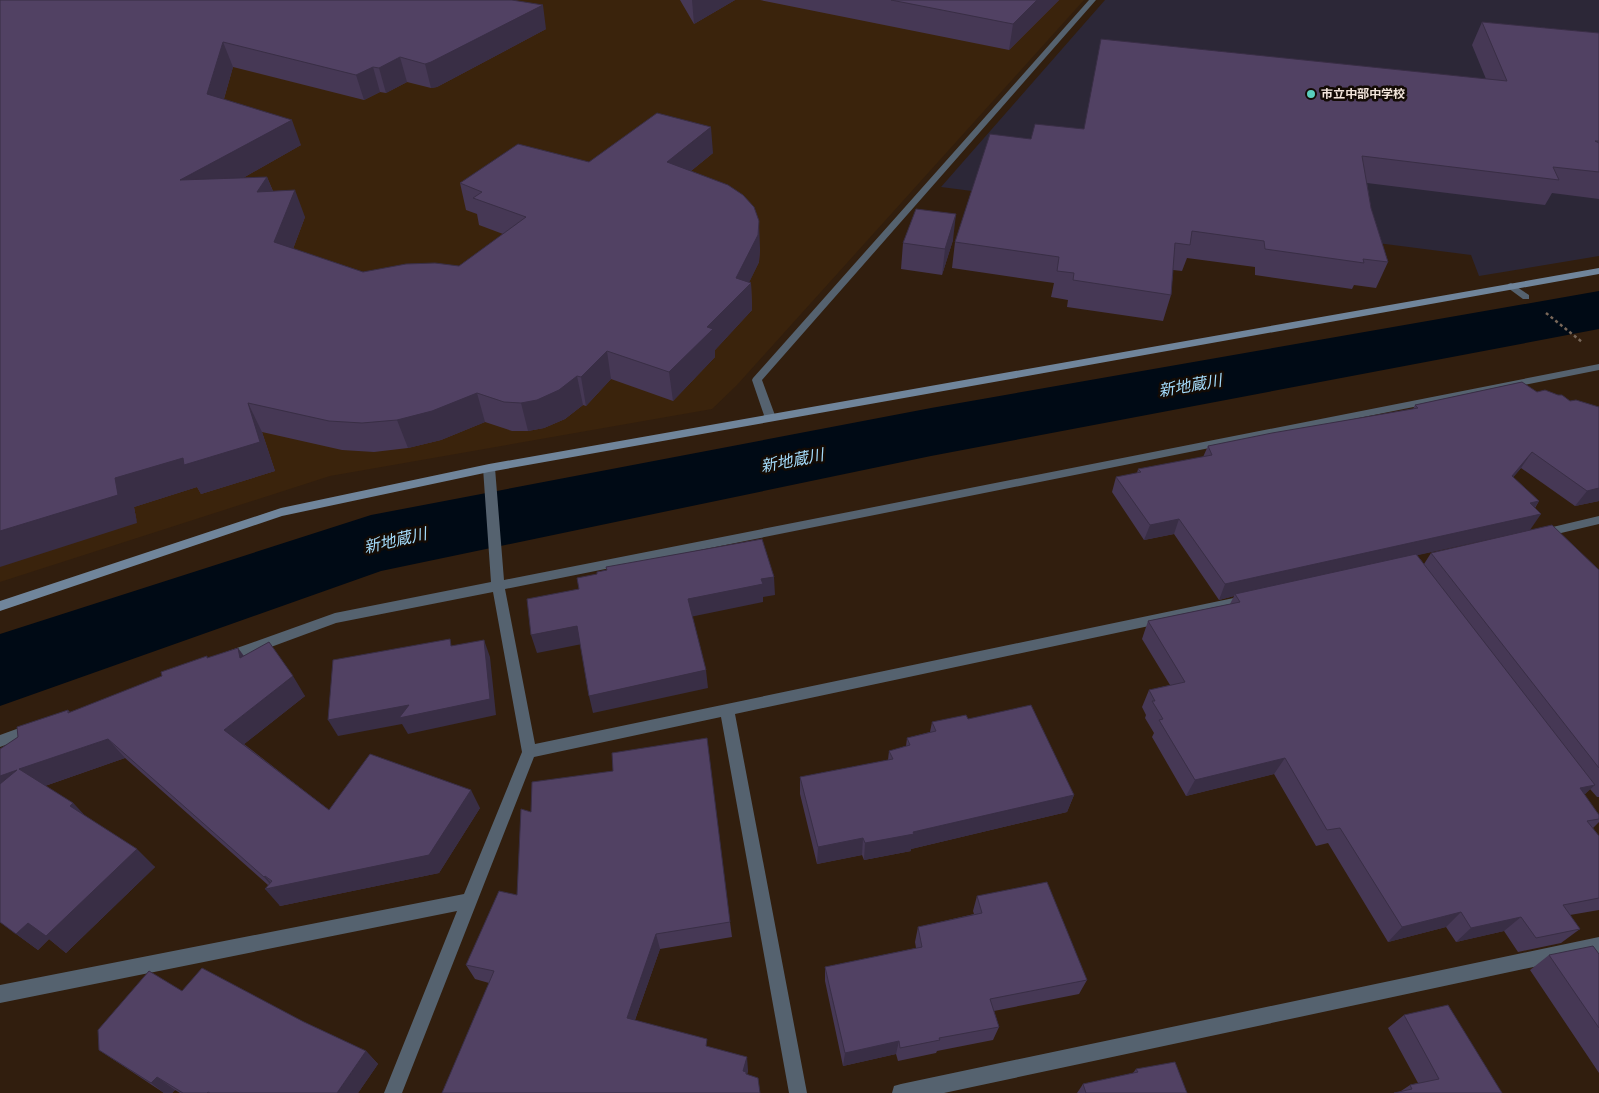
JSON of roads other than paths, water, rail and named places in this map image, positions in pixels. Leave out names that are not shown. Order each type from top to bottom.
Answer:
[{"type":"street","points":[[770,418],[757,380],[1093,0]]},
{"type":"street","points":[[0,606],[281,512],[489,468],[1599,271]]},
{"type":"street","points":[[1511,286],[1526,297]]},
{"type":"street","points":[[214,662],[335,618],[1014,485],[1280,429],[1599,367]]},
{"type":"street","points":[[392,1093],[529,752],[498,585],[489,468]]},
{"type":"street","points":[[1523,538],[1599,520]]},
{"type":"street","points":[[529,752],[1263,597]]},
{"type":"street","points":[[728,711],[798,1093]]},
{"type":"street","points":[[0,741],[46,724]]},
{"type":"street","points":[[0,994],[468,901]]},
{"type":"street","points":[[901,1093],[1599,945]]},
{"type":"waterway","name":"新地蔵川","points":[[0,670],[371,544],[931,432],[1599,310]]},
{"type":"place","name":"市立中部中学校","points":[[1311,94]]}]
